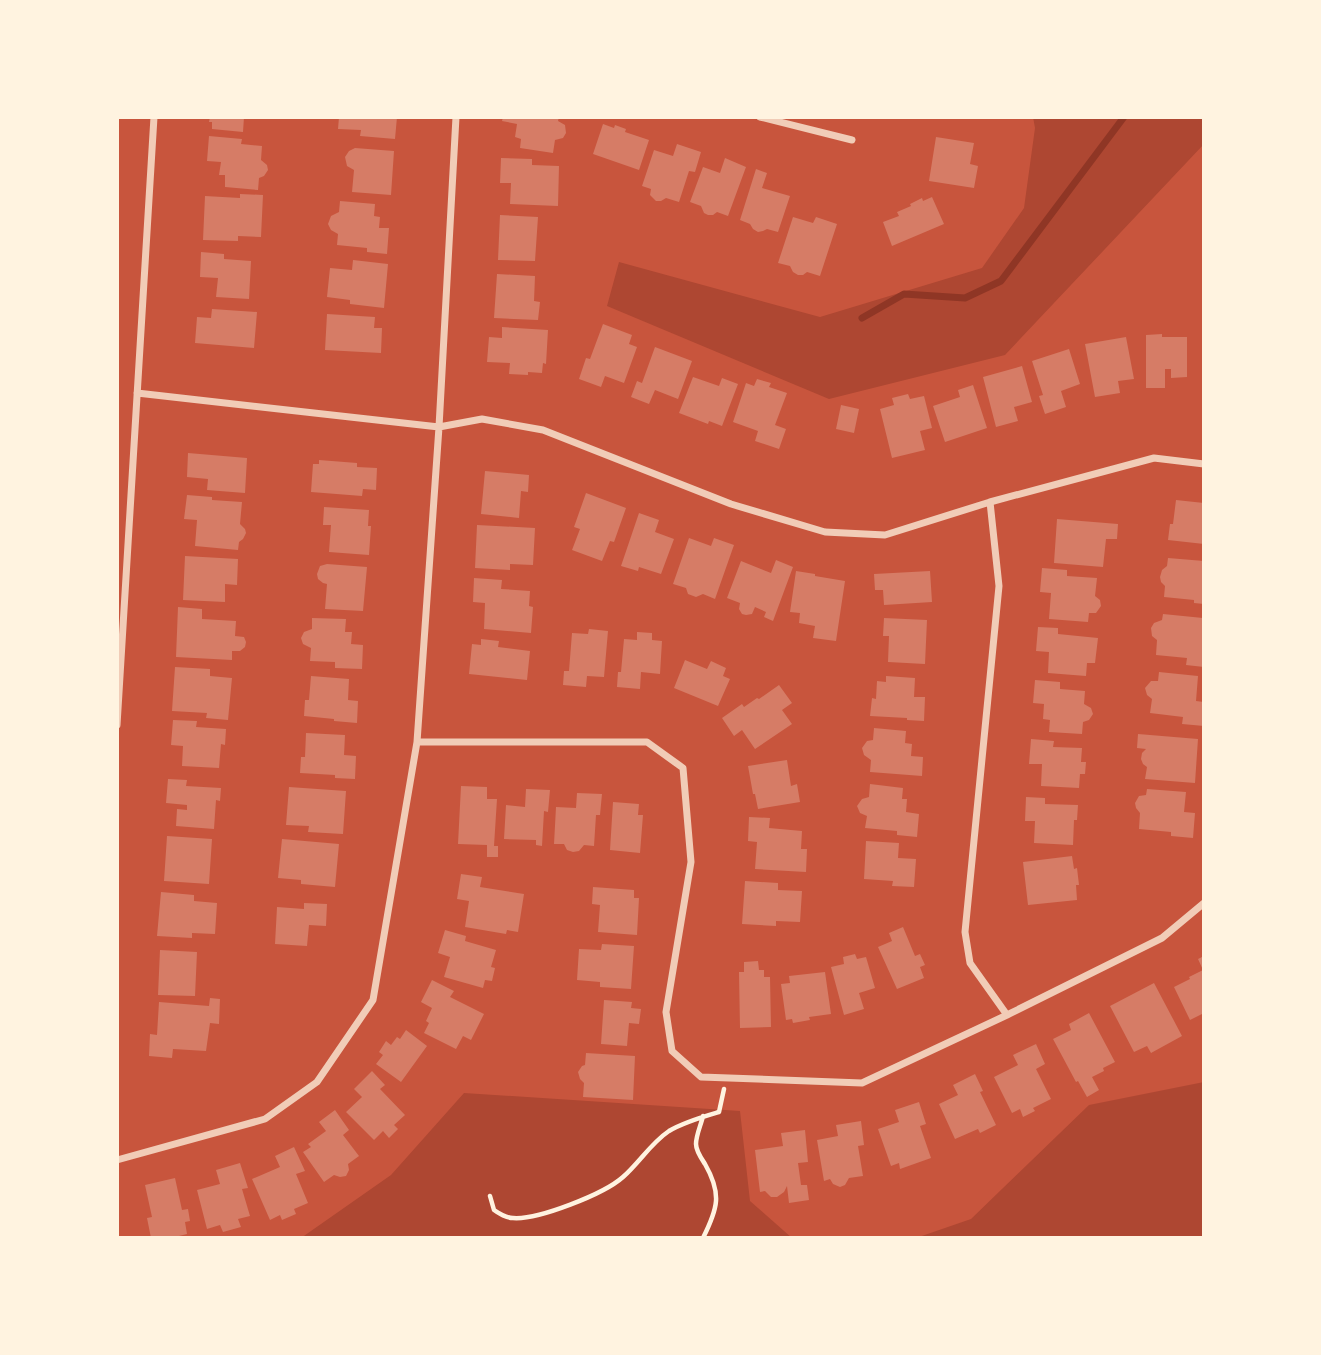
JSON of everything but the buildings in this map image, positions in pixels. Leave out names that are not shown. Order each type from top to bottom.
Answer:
[{"type":"street","points":[[117,725],[154,117]]},
{"type":"street","points":[[117,1160],[265,1119],[317,1082],[373,1000],[418,742],[456,117]]},
{"type":"street","points":[[760,117],[852,140]]},
{"type":"street","points":[[137,393],[439,427],[482,419],[543,430],[731,504],[825,532],[885,535],[990,502],[1154,458],[1204,464]]},
{"type":"street","points":[[990,502],[999,586],[965,932],[970,963],[1007,1015]]},
{"type":"street","points":[[418,742],[647,742],[683,768],[691,863],[666,1012],[672,1051],[701,1077],[862,1083],[1163,938],[1204,903]]},
{"type":"path","points":[[490,1196],[494,1210],[513,1218],[533,1216],[569,1205],[604,1190],[622,1178],[668,1132],[703,1116],[719,1112],[726,1078]]},
{"type":"path","points":[[703,1116],[695,1145],[717,1193],[715,1214],[703,1238]]},
{"type":"shaded area","points":[[1033,117],[1204,117],[1204,144],[1005,355],[829,399],[607,306],[619,262],[820,317],[982,268],[1024,208],[1035,128]]},
{"type":"shaded area","points":[[1204,1082],[1204,1238],[916,1238],[971,1219],[1089,1105]]},
{"type":"shaded area","points":[[464,1093],[740,1111],[750,1201],[792,1238],[301,1238],[391,1175]]},
{"type":"waterway","points":[[862,318],[904,294],[965,298],[1001,281],[1124,117]]}]
